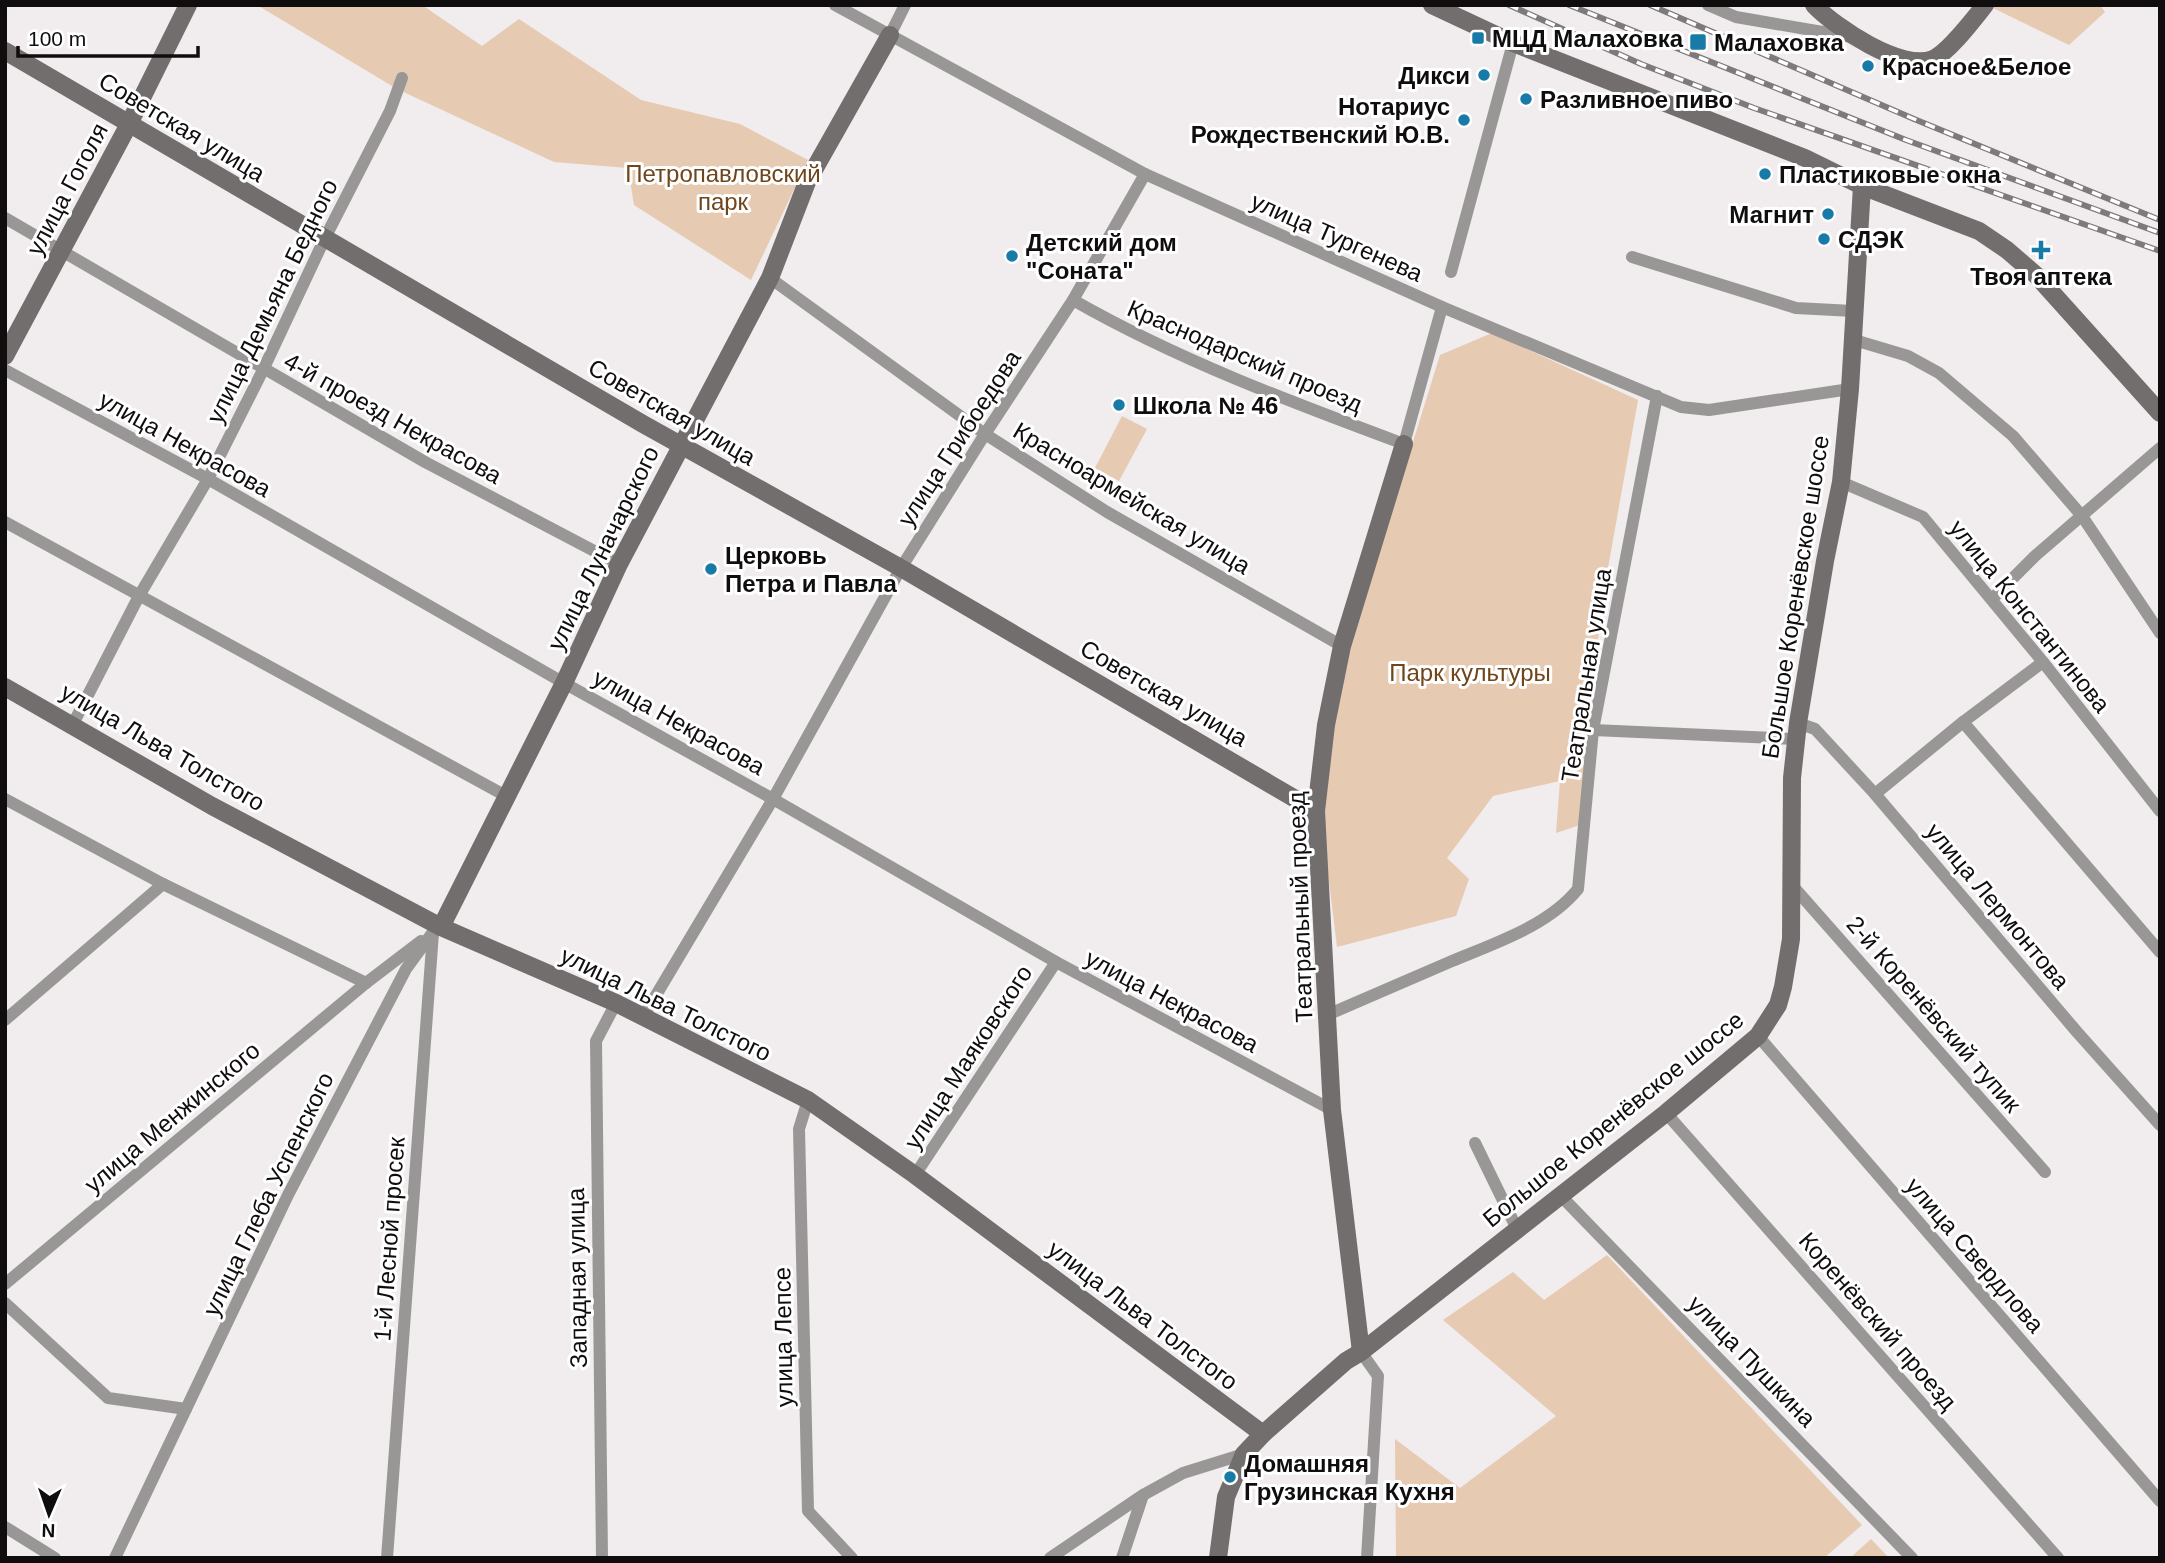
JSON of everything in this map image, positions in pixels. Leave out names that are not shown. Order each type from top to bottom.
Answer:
[{"type":"street","name":"улица Гоголя","points":[[5,356],[129,124],[188,5]]},
{"type":"street","name":"улица Тургенева","points":[[835,5],[1145,174],[1442,307],[1681,407],[1709,410],[1850,389]]},
{"type":"street","name":"улица Луначарского","points":[[437,929],[564,683],[619,564],[770,278],[807,182],[905,5]]},
{"type":"street","points":[[1432,5],[1513,43],[1805,159],[1862,186],[1969,226],[2007,250],[2037,276],[2160,413]]},
{"type":"street","points":[[1708,5],[1736,17],[1856,38]]},
{"type":"street","points":[[1814,5],[1856,38],[1911,61],[1931,60],[1940,55],[1985,5]]},
{"type":"street","points":[[1451,272],[1513,43]]},
{"type":"street","name":"Советская улица","points":[[5,51],[324,240],[680,446],[901,568],[1316,811]]},
{"type":"street","name":"улица Демьяна Бедного","points":[[73,724],[139,596],[208,479],[390,111],[402,78]]},
{"type":"street","name":"улица Грибоедова","points":[[643,1017],[773,799],[901,568],[1073,300],[1145,174]]},
{"type":"street","name":"Большое Коренёвское шоссе","points":[[1218,1558],[1226,1497],[1244,1454],[1263,1434],[1346,1361],[1666,1113],[1758,1036],[1777,1004],[1783,987],[1791,939],[1792,778],[1797,731],[1841,482],[1850,389],[1862,186]]},
{"type":"street","name":"4-й проезд Некрасова","points":[[5,218],[425,462],[619,564]]},
{"type":"street","points":[[1632,257],[1796,308],[1853,311]]},
{"type":"street","name":"Красноармейская улица","points":[[770,278],[985,434],[1107,512],[1342,646]]},
{"type":"street","name":"Краснодарский проезд","points":[[1073,300],[1122,328],[1257,389],[1404,444]]},
{"type":"street","name":"Театральный проезд","points":[[1361,1352],[1332,1110],[1316,811],[1326,724],[1342,646],[1404,444],[1442,307]]},
{"type":"street","points":[[1851,339],[1908,356],[1939,373],[2013,436],[2082,516],[2160,633]]},
{"type":"street","name":"улица Некрасова","points":[[5,370],[208,479],[1056,962],[1332,1110]]},
{"type":"street","name":"Театральная улица","points":[[1327,1015],[1503,940],[1568,902],[1578,889],[1593,730],[1657,396]]},
{"type":"street","points":[[1992,599],[2035,556],[2160,448]]},
{"type":"street","name":"улица Константинова","points":[[1841,482],[1923,517],[2043,662],[2160,811]]},
{"type":"street","points":[[5,522],[506,796]]},
{"type":"street","points":[[1875,794],[1963,722],[2043,662]]},
{"type":"street","name":"улица Льва Толстого","points":[[5,687],[212,806],[437,929],[616,1003],[808,1100],[915,1175],[1263,1434]]},
{"type":"street","points":[[1963,722],[2160,952]]},
{"type":"street","name":"улица Лермонтова","points":[[1797,731],[1815,729],[1875,794],[2077,1032],[2160,1125]]},
{"type":"street","points":[[1593,730],[1710,737],[1797,731]]},
{"type":"street","points":[[5,799],[163,884],[366,983],[437,929]]},
{"type":"street","points":[[5,1020],[163,884]]},
{"type":"street","name":"2-й Коренёвский тупик","points":[[1791,884],[2045,1172]]},
{"type":"street","name":"улица Глеба Успенского","points":[[115,1558],[294,1183],[406,969],[437,929]]},
{"type":"street","name":"1-й Лесной просек","points":[[387,1558],[437,929]]},
{"type":"street","name":"улица Маяковского","points":[[915,1175],[1056,962]]},
{"type":"street","name":"улица Менжинского","points":[[5,1284],[366,983]]},
{"type":"street","name":"Западная улица","points":[[602,1558],[596,1041],[616,1003]]},
{"type":"street","name":"улица Свердлова","points":[[1758,1036],[2160,1501]]},
{"type":"street","name":"улица Лепсе","points":[[808,1100],[799,1129],[808,1511],[852,1558]]},
{"type":"street","name":"Коренёвский проезд","points":[[1666,1113],[2058,1558]]},
{"type":"street","points":[[1475,1143],[1517,1229]]},
{"type":"street","name":"улица Пушкина","points":[[1561,1196],[1912,1558]]},
{"type":"street","points":[[5,1303],[108,1398],[186,1409]]},
{"type":"street","points":[[1361,1352],[1378,1376],[1367,1558]]},
{"type":"street","points":[[1050,1558],[1143,1495],[1184,1473],[1244,1454]]},
{"type":"street","points":[[1122,1558],[1143,1495]]},
{"type":"street","points":[[5,1527],[55,1558]]},
{"type":"green space","name":"Петропавловский парк","points":[[257,5],[422,5],[482,46],[519,19],[641,100],[740,124],[808,160],[751,280],[634,205],[628,168],[554,162],[397,89]]},
{"type":"green space","points":[[1996,5],[2100,5],[2105,12],[2069,45],[1993,8]]},
{"type":"green space","name":"Парк культуры","points":[[1492,333],[1638,400],[1608,568],[1588,710],[1580,825],[1556,833],[1560,781],[1493,796],[1447,858],[1469,879],[1456,916],[1337,947],[1323,832],[1326,747],[1351,641],[1440,355]]},
{"type":"green space","points":[[1122,416],[1147,429],[1119,481],[1095,468]]},
{"type":"green space","points":[[1607,1255],[1862,1525],[1824,1558],[1396,1558],[1395,1439],[1460,1488],[1556,1416],[1443,1320],[1513,1272],[1544,1300]]},
{"type":"green space","points":[[1871,1539],[1889,1558],[1850,1558]]},
{"type":"railway","points":[[1509,5],[1641,64],[1754,108],[2160,251]]},
{"type":"railway","points":[[1569,5],[1906,140],[2160,233]]},
{"type":"railway","points":[[1650,5],[1914,119],[2160,220]]},
{"type":"place","name":"МЦД Малаховка","points":[[1478,38]]},
{"type":"place","name":"Малаховка","points":[[1698,42]]},
{"type":"place","name":"Красное&Белое","points":[[1868,66]]},
{"type":"place","name":"Дикси","points":[[1484,75]]},
{"type":"place","name":"Разливное пиво","points":[[1526,99]]},
{"type":"place","name":"Нотариус Рождественский Ю.В.","points":[[1464,120]]},
{"type":"place","name":"Пластиковые окна","points":[[1765,174]]},
{"type":"place","name":"Магнит","points":[[1828,214]]},
{"type":"place","name":"СДЭК","points":[[1824,239]]},
{"type":"place","name":"Твоя аптека","points":[[2041,250]]},
{"type":"place","name":"Детский дом \"Соната\"","points":[[1012,256]]},
{"type":"place","name":"Школа № 46","points":[[1119,405]]},
{"type":"place","name":"Церковь Петра и Павла","points":[[711,569]]},
{"type":"place","name":"Домашняя Грузинская Кухня","points":[[1230,1477]]}]
